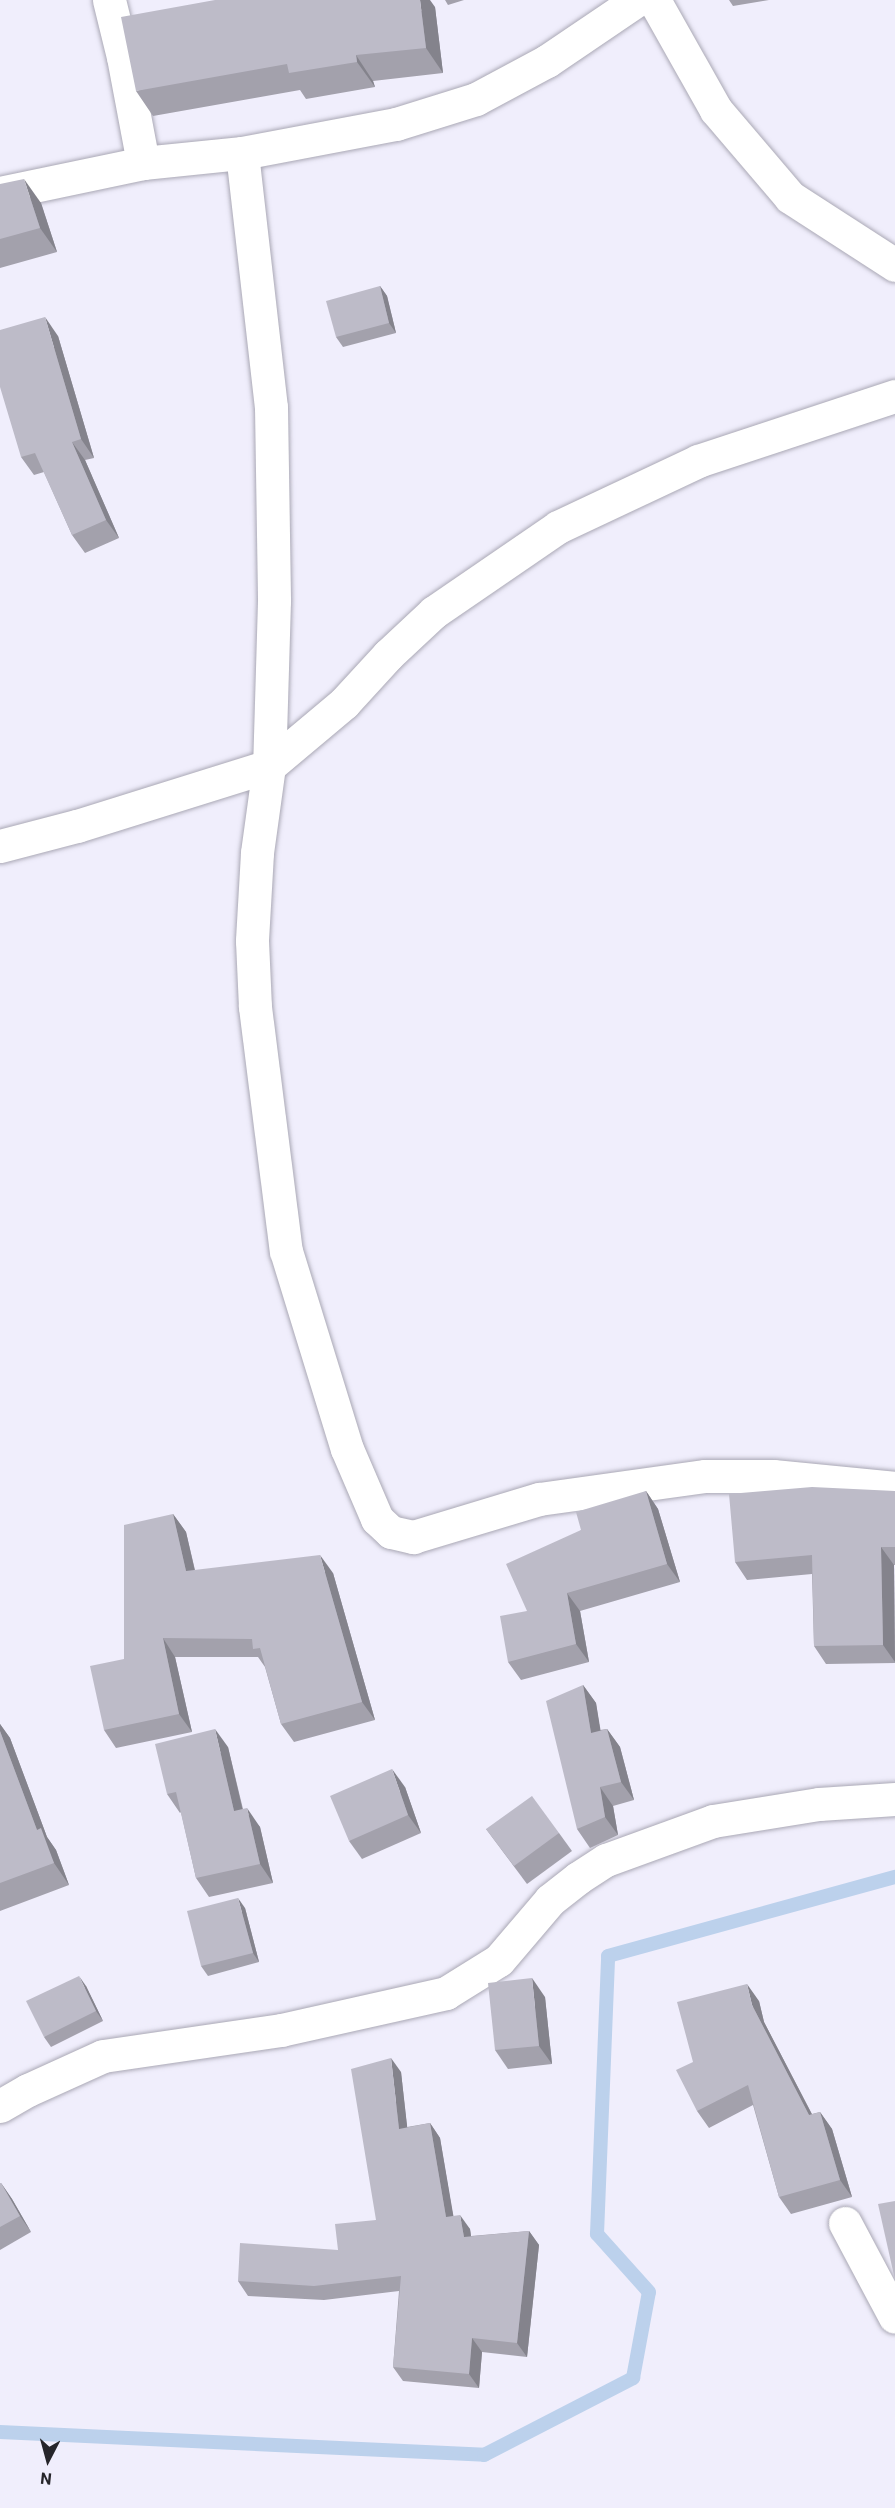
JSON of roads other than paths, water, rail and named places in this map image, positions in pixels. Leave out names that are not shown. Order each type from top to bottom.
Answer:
[{"type":"street","points":[[109,0],[123,57],[143,163]]},
{"type":"street","points":[[0,192],[143,163],[242,153],[396,124],[476,99],[547,61],[637,0]]},
{"type":"street","points":[[654,0],[716,110],[790,197],[895,265]]},
{"type":"street","points":[[242,153],[271,407],[274,601],[269,766],[257,853],[252,941],[255,1006],[286,1251],[347,1449],[377,1519],[391,1532],[413,1537],[538,1499],[705,1476],[773,1476],[895,1488]]},
{"type":"street","points":[[0,846],[77,826],[269,766],[344,703],[387,655],[434,612],[558,527],[698,461],[895,396]]},
{"type":"street","points":[[0,2106],[28,2090],[103,2056],[281,2030],[446,1993],[499,1960],[550,1900],[578,1878],[606,1860],[713,1821],[819,1804],[895,1799]]},
{"type":"street","points":[[845,2223],[895,2318]]},
{"type":"waterway","points":[[0,2432],[484,2455],[633,2378],[649,2292],[597,2234],[608,1956],[895,1877]]}]
